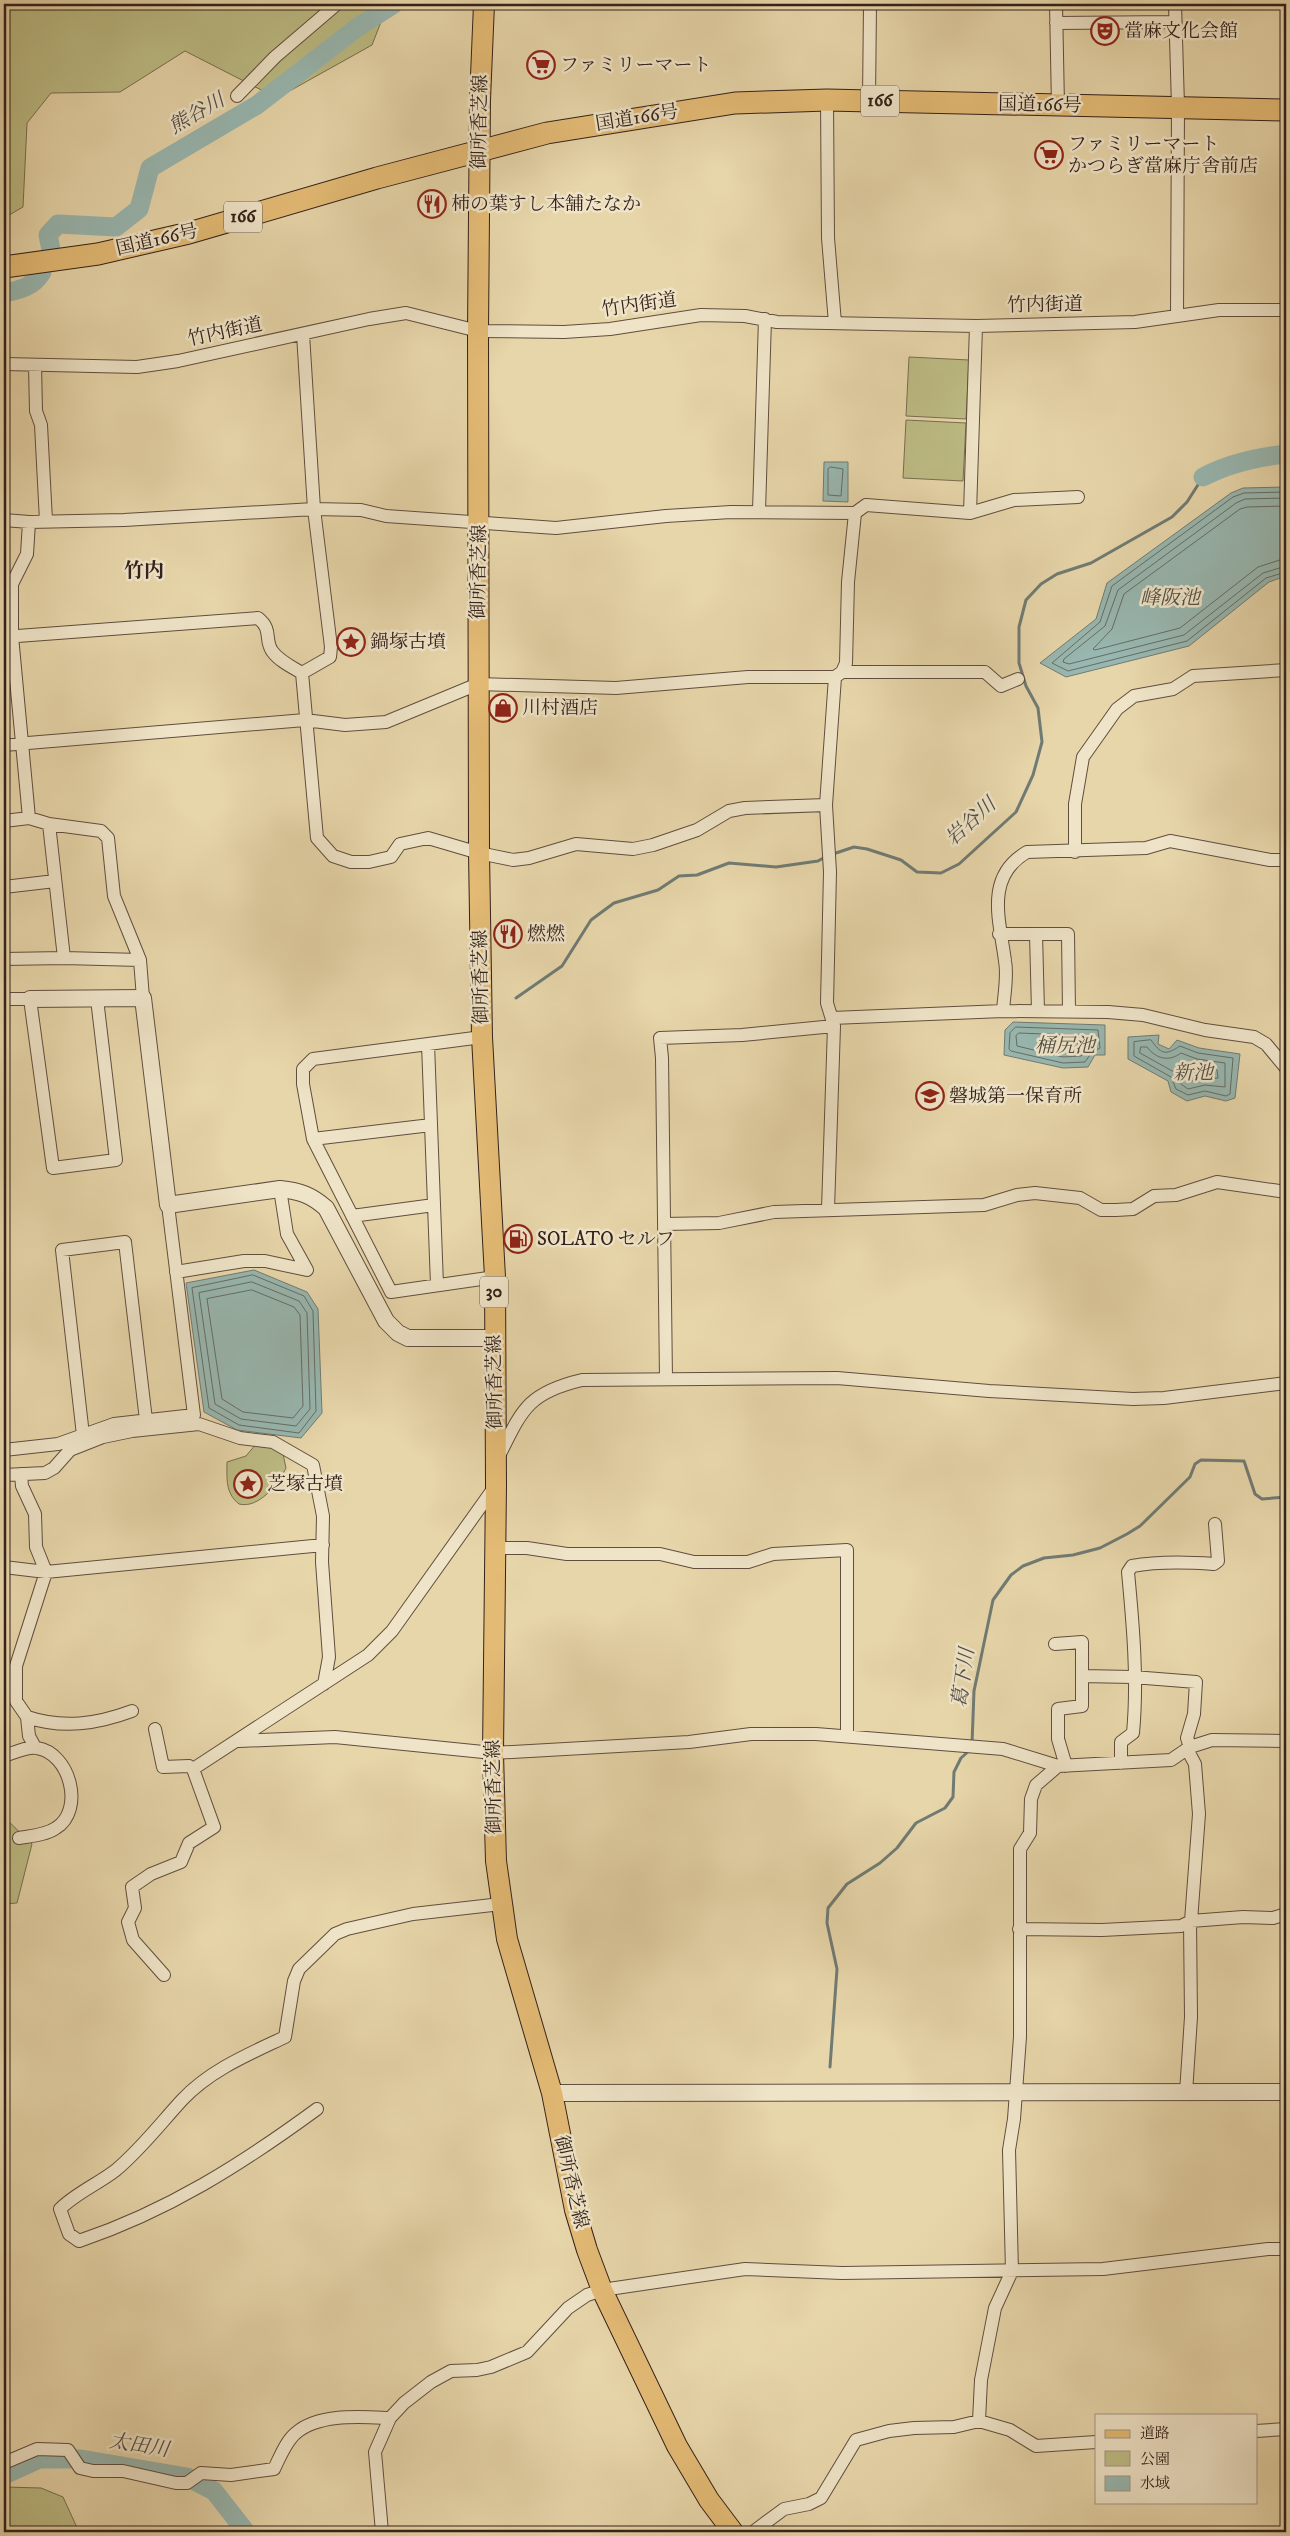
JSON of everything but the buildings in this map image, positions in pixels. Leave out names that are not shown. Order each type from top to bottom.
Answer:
[{"type":"highway","name":"国道166号","points":[[4,267],[98,254],[189,233],[377,178],[547,133],[706,106],[735,103],[868,100],[1286,110]]},
{"type":"main road","name":"御所香芝線","points":[[484,4],[479,152],[479,853],[482,1037],[495,1277],[496,1548],[493,1753],[496,1861],[507,1939],[552,2093],[575,2210],[602,2290],[677,2446],[709,2500],[733,2532]]},
{"type":"street","points":[[237,96],[275,57],[337,4]]},
{"type":"street","points":[[868,100],[870,4]]},
{"type":"street","points":[[1056,4],[1058,106]]},
{"type":"street","points":[[1175,4],[1178,106],[1177,316]]},
{"type":"street","points":[[1056,23],[1175,22]]},
{"type":"street","points":[[827,100],[828,238],[835,323]]},
{"type":"street","name":"竹内街道","points":[[4,364],[137,367],[178,361],[406,313],[478,331],[564,332],[610,329],[701,315],[745,316],[764,320],[835,323],[976,326],[1135,322],[1220,310],[1286,310]]},
{"type":"street","points":[[759,511],[764,320]]},
{"type":"street","points":[[970,513],[976,326]]},
{"type":"street","points":[[302,673],[330,657],[331,647],[314,509],[303,334]]},
{"type":"street","points":[[35,365],[36,411],[40,425],[46,521]]},
{"type":"street","points":[[4,520],[30,522],[180,518],[314,509],[361,510],[386,516],[556,528],[666,516],[759,511],[854,513],[866,505],[970,513],[1014,500],[1078,497]]},
{"type":"street","points":[[828,1209],[833,1022],[827,1003],[830,872],[826,805],[838,674],[846,663],[848,582],[854,513]]},
{"type":"street","points":[[29,818],[24,743],[20,736],[8,636],[12,584],[27,554],[30,522]]},
{"type":"street","points":[[8,636],[258,618],[267,625],[271,650],[284,662],[302,673]]},
{"type":"street","points":[[1075,852],[1075,804],[1083,758],[1117,709],[1134,696],[1173,688],[1193,676],[1286,670]]},
{"type":"street","points":[[4,745],[305,720],[345,725],[386,722],[478,684],[616,688],[748,677],[985,672],[1000,686],[1018,679]]},
{"type":"street","points":[[302,673],[317,838],[333,856],[351,862],[369,862],[391,857],[400,844],[428,838],[479,853],[514,860],[529,858],[576,844],[632,849],[653,846],[697,830],[729,812],[745,808],[826,805]]},
{"type":"street","points":[[4,821],[29,818],[49,824],[101,831],[108,838],[114,896],[140,960],[194,1415],[114,1424],[58,1444],[4,1450]]},
{"type":"street","points":[[49,824],[64,958]]},
{"type":"street","points":[[1003,1011],[1006,962],[999,934],[999,887],[1006,870],[1015,859],[1027,852],[1075,852],[1146,848],[1170,841],[1270,860],[1286,860]]},
{"type":"street","points":[[4,887],[55,881]]},
{"type":"street","points":[[999,934],[1068,934],[1069,1011]]},
{"type":"street","points":[[1036,934],[1038,1011]]},
{"type":"street","points":[[4,959],[140,960]]},
{"type":"street","points":[[30,998],[53,1168],[116,1160],[97,999]]},
{"type":"street","points":[[4,999],[143,998]]},
{"type":"street","points":[[666,1380],[662,1058],[660,1038],[742,1034],[833,1022],[1003,1011],[1108,1012],[1143,1015],[1206,1030],[1254,1037],[1266,1044],[1286,1068]]},
{"type":"street","points":[[482,1037],[313,1059],[303,1069],[303,1084],[313,1139],[391,1292],[495,1277]]},
{"type":"street","points":[[428,1044],[437,1285]]},
{"type":"street","points":[[313,1139],[431,1124]]},
{"type":"street","points":[[664,1224],[719,1223],[774,1212],[984,1205],[1017,1194],[1035,1193],[1080,1198],[1101,1210],[1133,1209],[1154,1196],[1176,1194],[1217,1182],[1286,1192]]},
{"type":"street","points":[[168,1204],[280,1189],[298,1190],[311,1196],[326,1208],[386,1321],[398,1333],[408,1338],[494,1338]]},
{"type":"street","points":[[176,1272],[244,1261],[265,1261],[306,1270],[287,1234],[280,1189]]},
{"type":"street","points":[[352,1216],[434,1204]]},
{"type":"street","points":[[84,1436],[62,1250],[125,1242],[146,1420]]},
{"type":"street","points":[[496,1462],[520,1416],[538,1397],[556,1387],[582,1380],[837,1378],[990,1391],[1133,1399],[1164,1398],[1286,1383]]},
{"type":"street","points":[[4,1475],[45,1473],[54,1468],[70,1450],[103,1437],[132,1431],[199,1424],[240,1438],[273,1442],[313,1465],[323,1516],[329,1657],[324,1684]]},
{"type":"street","points":[[21,1474],[22,1486],[35,1514],[36,1547],[46,1572],[16,1666],[16,1701],[27,1717],[29,1736],[35,1747]]},
{"type":"street","points":[[193,1769],[239,1741],[368,1655],[392,1631],[496,1485]]},
{"type":"street","points":[[1121,1763],[1121,1742],[1133,1733],[1136,1702],[1134,1638],[1128,1572],[1132,1566],[1139,1565],[1183,1562],[1214,1564],[1218,1561],[1219,1555],[1215,1524]]},
{"type":"street","points":[[4,1567],[46,1572],[323,1545]]},
{"type":"street","points":[[496,1548],[528,1548],[567,1554],[660,1554],[694,1562],[748,1562],[773,1554],[848,1550],[847,1736]]},
{"type":"street","points":[[1055,1644],[1082,1642],[1082,1706],[1058,1709],[1058,1739],[1062,1766]]},
{"type":"street","points":[[1082,1676],[1134,1677],[1196,1682],[1194,1714],[1188,1738],[1188,1748],[1195,1764],[1199,1814],[1190,1921],[1191,2017],[1186,2093]]},
{"type":"street","points":[[27,1717],[40,1722],[87,1724],[132,1712]]},
{"type":"street","points":[[155,1729],[163,1767],[189,1766],[193,1769],[214,1828],[189,1843],[181,1862],[151,1874],[132,1887],[135,1908],[128,1922],[133,1940],[164,1975]]},
{"type":"street","points":[[239,1741],[335,1737],[493,1753],[689,1742],[750,1734],[847,1736],[1003,1749],[1062,1766],[1171,1760],[1188,1748],[1212,1740],[1286,1741]]},
{"type":"street","points":[[4,1756],[35,1747],[57,1756],[69,1778],[71,1792],[68,1816],[57,1828],[19,1838]]},
{"type":"street","points":[[980,2421],[981,2380],[995,2308],[1012,2271],[1009,2150],[1020,2037],[1020,1849],[1030,1833],[1030,1799],[1036,1785],[1062,1766]]},
{"type":"street","points":[[317,2109],[259,2151],[174,2202],[111,2230],[79,2241],[70,2234],[60,2209],[116,2170],[157,2131],[182,2100],[206,2079],[237,2060],[285,2037],[294,1980],[299,1970],[334,1934],[347,1929],[413,1914],[501,1904]]},
{"type":"street","points":[[1019,1929],[1102,1930],[1181,1926],[1190,1921],[1243,1917],[1273,1918],[1286,1914]]},
{"type":"street","points":[[552,2093],[1286,2092]]},
{"type":"street","points":[[382,2532],[374,2452],[390,2418],[404,2403],[431,2382],[451,2371],[477,2370],[527,2352],[568,2308],[587,2295],[602,2290],[745,2269],[842,2273],[1103,2269],[1268,2249],[1286,2249]]},
{"type":"street","points":[[4,2463],[37,2449],[68,2450],[80,2468],[123,2471],[176,2483],[188,2483],[201,2473],[230,2475],[274,2469],[296,2432],[322,2420],[346,2416],[390,2418]]},
{"type":"street","points":[[753,2532],[784,2509],[809,2504],[821,2498],[856,2440],[889,2431],[954,2427],[980,2421],[1010,2430],[1036,2446],[1095,2442]]},
{"type":"street","points":[[1258,2431],[1286,2429]]},
{"type":"green space","points":[[4,4],[388,4],[372,45],[277,98],[185,51],[120,92],[51,93],[27,123],[23,207],[4,218]]},
{"type":"green space","points":[[909,357],[969,360],[966,419],[906,416]]},
{"type":"green space","points":[[906,420],[966,423],[963,481],[903,478]]},
{"type":"green space","points":[[256,1444],[267,1444],[283,1454],[286,1468],[273,1488],[261,1499],[246,1505],[239,1504],[234,1500],[229,1490],[227,1462],[246,1456]]},
{"type":"green space","points":[[4,1817],[32,1844],[17,1903],[4,1904]]},
{"type":"green space","points":[[4,2487],[41,2488],[63,2497],[79,2532],[4,2532]]},
{"type":"water","points":[[824,462],[848,462],[848,502],[823,501]]},
{"type":"water","name":"峰阪池","points":[[1286,487],[1286,576],[1269,582],[1189,646],[1066,677],[1040,663],[1096,619],[1107,583],[1231,493],[1243,488]]},
{"type":"water","name":"桶尻池","points":[[1013,1022],[1105,1025],[1105,1055],[1095,1055],[1088,1067],[1063,1068],[1004,1055],[1005,1030]]},
{"type":"water","name":"新池","points":[[1159,1035],[1158,1044],[1169,1049],[1177,1040],[1199,1048],[1240,1054],[1235,1098],[1226,1101],[1205,1096],[1187,1101],[1171,1092],[1168,1081],[1128,1059],[1128,1037]]},
{"type":"water","points":[[254,1270],[307,1292],[318,1309],[322,1413],[301,1438],[237,1430],[204,1412],[186,1283]]},
{"type":"waterway","name":"熊谷川","points":[[51,250],[48,235],[58,224],[116,227],[139,209],[150,168],[257,105],[358,27],[394,4]]},
{"type":"waterway","name":"熊谷川","points":[[4,293],[26,287],[35,281],[42,272]]},
{"type":"waterway","name":"岩谷川","points":[[1203,477],[1244,461],[1286,454]]},
{"type":"waterway","name":"岩谷川","points":[[833,854],[854,847],[867,849],[901,860],[917,872],[941,873],[959,864],[1016,812],[1033,775],[1042,742],[1038,708],[1026,686],[1019,663],[1019,627],[1026,600],[1041,584],[1057,574],[1091,563],[1172,517],[1187,502],[1203,477]]},
{"type":"waterway","name":"岩谷川","points":[[516,998],[562,966],[591,920],[614,903],[658,890],[679,876],[697,875],[729,863],[776,867],[818,861],[825,857]]},
{"type":"waterway","name":"葛下川","points":[[972,1744],[974,1691],[993,1600],[1011,1575],[1023,1566],[1044,1558],[1073,1555],[1100,1548],[1127,1534],[1140,1526],[1190,1477],[1195,1464],[1201,1460],[1244,1461],[1255,1494],[1262,1499],[1286,1497]]},
{"type":"waterway","name":"葛下川","points":[[830,2067],[837,1969],[827,1923],[828,1908],[847,1884],[880,1863],[897,1848],[916,1823],[945,1808],[953,1797],[954,1772],[961,1758],[970,1750]]},
{"type":"waterway","name":"太田川","points":[[4,2475],[39,2459],[81,2459],[187,2477],[214,2491],[246,2532]]},
{"type":"place","name":"當麻文化会館","points":[[1105,31]]},
{"type":"place","name":"ファミリーマート","points":[[541,65]]},
{"type":"place","name":"ファミリーマート かつらぎ當麻庁舎前店","points":[[1049,155]]},
{"type":"place","name":"柿の葉すし本舗たなか","points":[[432,204]]},
{"type":"place","name":"鍋塚古墳","points":[[351,642]]},
{"type":"place","name":"川村酒店","points":[[503,708]]},
{"type":"place","name":"燃燃","points":[[508,934]]},
{"type":"place","name":"磐城第一保育所","points":[[930,1096]]},
{"type":"place","name":"SOLATO セルフ","points":[[518,1239]]},
{"type":"place","name":"芝塚古墳","points":[[248,1484]]},
{"type":"district","name":"竹内","points":[[144,571]]}]
